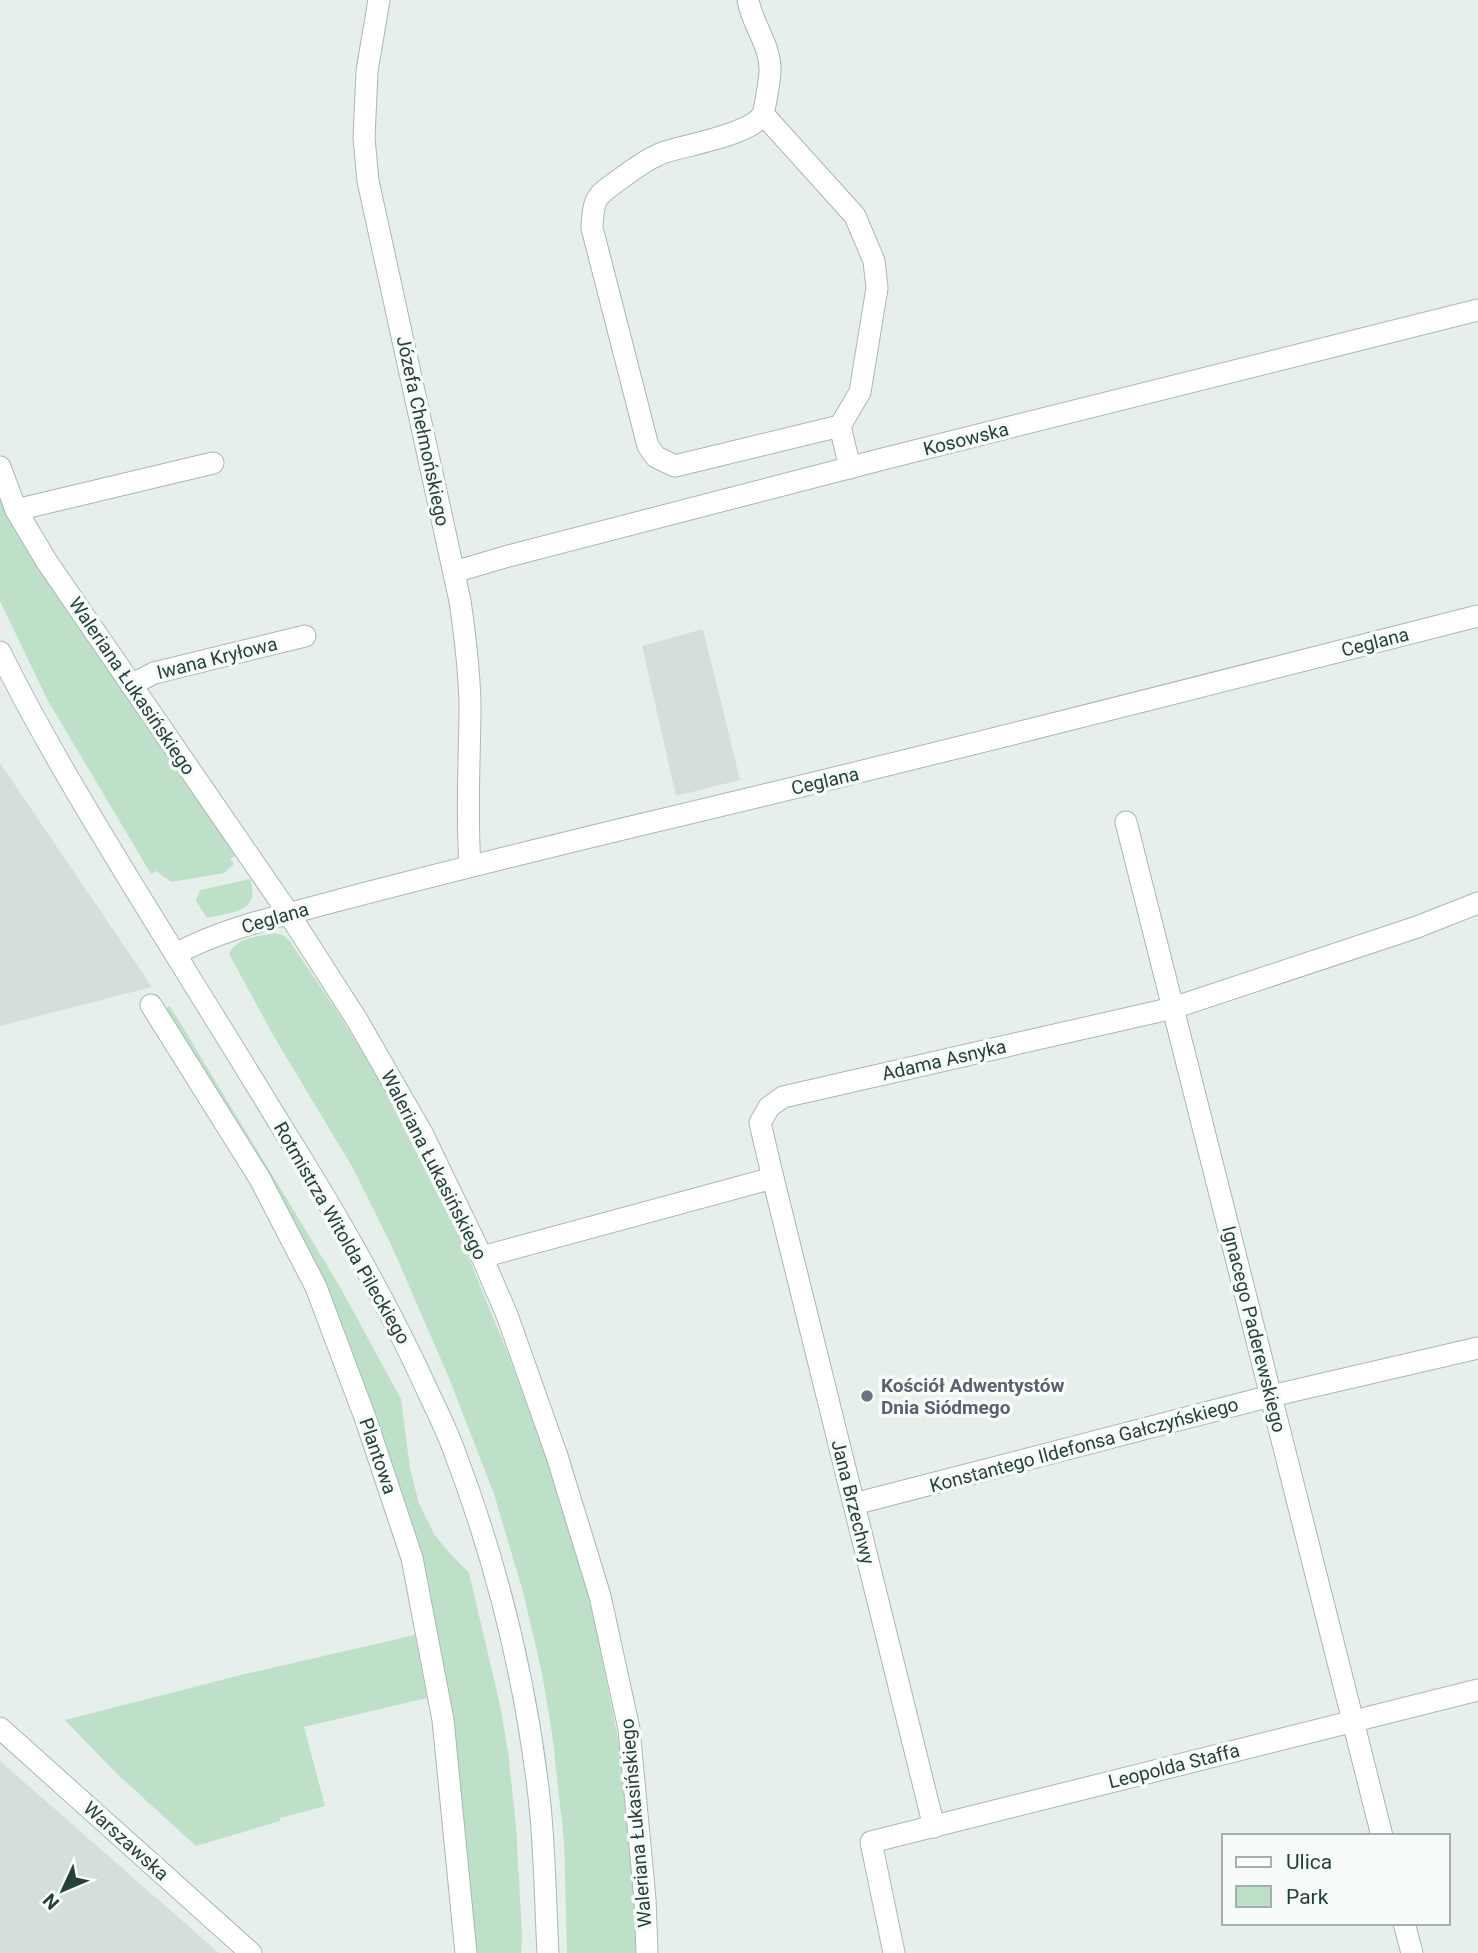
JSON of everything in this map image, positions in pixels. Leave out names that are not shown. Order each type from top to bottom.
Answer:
[{"type":"street","name":"Józefa Chełmońskiego","points":[[379,0],[367,71],[364,138],[368,181],[454,572],[466,646],[470,701],[470,865]]},
{"type":"street","points":[[748,0],[754,24],[768,51],[770,70],[763,114],[749,128],[662,153],[630,171],[601,192],[596,199],[592,208],[592,228],[648,446],[656,457],[675,466],[840,426]]},
{"type":"street","points":[[763,114],[855,216],[874,261],[877,288],[860,393],[840,426],[850,468]]},
{"type":"street","name":"Kosowska","points":[[454,572],[850,468],[1478,310]]},
{"type":"street","points":[[16,509],[212,463]]},
{"type":"street","name":"Waleriana Łukasińskiego","points":[[0,467],[16,509],[47,562],[289,914],[357,1020],[422,1133],[482,1257],[507,1315],[557,1456],[600,1596],[629,1729],[645,1899],[647,1953]]},
{"type":"street","name":"Ceglana","points":[[176,954],[212,937],[470,865],[929,756],[1478,616]]},
{"type":"street","name":"Iwana Kryłowa","points":[[131,685],[154,673],[305,636]]},
{"type":"street","name":"Rotmistrza Witolda Pileckiego","points":[[0,652],[75,792],[331,1206],[372,1277],[412,1355],[454,1449],[498,1581],[531,1735],[543,1839],[548,1953]]},
{"type":"street","name":"Ignacego Paderewskiego","points":[[1126,822],[1381,1834]]},
{"type":"street","name":"Adama Asnyka","points":[[773,1178],[760,1123],[769,1107],[783,1097],[1173,1008],[1417,927],[1478,903]]},
{"type":"street","name":"Plantowa","points":[[151,1005],[261,1178],[316,1287],[366,1420],[412,1558],[443,1720],[466,1953]]},
{"type":"street","points":[[482,1257],[773,1178]]},
{"type":"street","name":"Jana Brzechwy","points":[[773,1178],[934,1827]]},
{"type":"street","name":"Konstantego Ildefonsa Gałczyńskiego","points":[[854,1504],[1271,1396],[1478,1348]]},
{"type":"street","name":"Leopolda Staffa","points":[[894,1953],[871,1842],[1478,1690]]},
{"type":"street","name":"Warszawska","points":[[0,1728],[251,1953]]},
{"type":"street","points":[[1405,1925],[1412,1953]]},
{"type":"shaded area","points":[[703,629],[740,780],[676,796],[642,646]]},
{"type":"shaded area","points":[[0,763],[152,987],[0,1026]]},
{"type":"shaded area","points":[[0,1761],[219,1953],[0,1953]]},
{"type":"green space","points":[[0,494],[236,855],[230,859],[234,864],[224,873],[171,882],[156,871],[151,874],[47,699],[0,601]]},
{"type":"green space","points":[[250,879],[251,899],[242,909],[207,918],[196,901],[200,890]]},
{"type":"green space","points":[[274,933],[289,940],[384,1088],[463,1244],[508,1354],[564,1505],[591,1603],[624,1769],[640,1953],[567,1953],[564,1841],[552,1733],[542,1673],[523,1592],[494,1494],[449,1378],[393,1249],[354,1170],[273,1035],[229,954],[242,941]]},
{"type":"green space","points":[[170,1006],[340,1287],[401,1399],[410,1468],[419,1504],[434,1534],[469,1573],[508,1751],[516,1826],[521,1953],[472,1953],[405,1515],[258,1159],[166,1008]]},
{"type":"green space","points":[[415,1635],[427,1698],[304,1727],[325,1806],[196,1846],[116,1773],[65,1720],[237,1676]]},
{"type":"place","name":"Kościół Adwentystów Dnia Siódmego","points":[[867,1396]]}]
